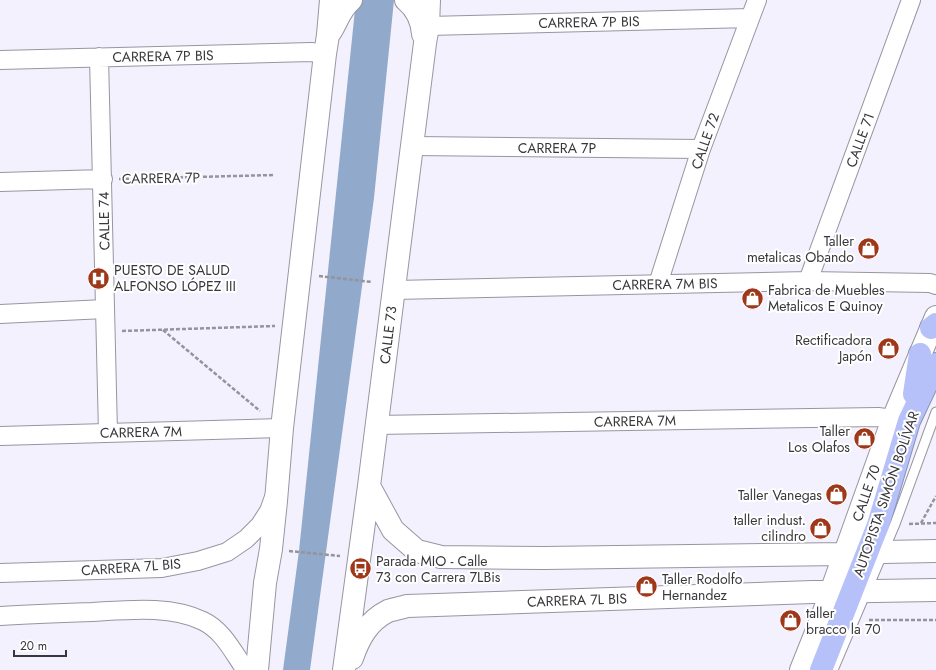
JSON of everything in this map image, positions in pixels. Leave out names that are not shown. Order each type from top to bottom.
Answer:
[{"type":"highway","name":"AUTOPISTA SIMÓN BOLÍVAR","points":[[821,670],[850,591],[875,553],[878,525],[901,420],[928,359]]},
{"type":"street","name":"CALLE 72","points":[[658,284],[701,149],[757,0]]},
{"type":"street","name":"CALLE 71","points":[[808,281],[912,0]]},
{"type":"street","points":[[257,670],[265,583],[271,549],[282,428],[327,45],[341,3]]},
{"type":"street","name":"CARRERA 7P BIS","points":[[421,17],[750,18]]},
{"type":"street","name":"CALLE 73","points":[[344,670],[412,146],[421,17]]},
{"type":"street","name":"CARRERA 7P BIS","points":[[0,60],[311,52],[327,45]]},
{"type":"street","name":"CALLE 74","points":[[100,57],[108,433]]},
{"type":"street","name":"CARRERA 7P","points":[[412,146],[701,149]]},
{"type":"street","name":"CARRERA 7P","points":[[0,182],[103,179]]},
{"type":"street","name":"CARRERA 7M BIS","points":[[394,290],[808,281],[930,283],[936,285]]},
{"type":"street","points":[[0,314],[105,309]]},
{"type":"street","points":[[928,359],[934,323]]},
{"type":"street","name":"CARRERA 7M","points":[[376,425],[878,417],[901,420]]},
{"type":"street","name":"CALLE 70","points":[[801,670],[850,591],[844,554],[901,420]]},
{"type":"street","name":"CARRERA 7M","points":[[0,436],[282,428]]},
{"type":"street","points":[[369,486],[393,530],[417,551],[441,557],[544,558],[844,554],[936,551]]},
{"type":"street","name":"CARRERA 7L BIS","points":[[0,573],[162,568],[198,561],[227,552],[246,539],[260,525],[269,511],[277,489]]},
{"type":"street","name":"CARRERA 7L BIS","points":[[347,670],[363,632],[374,621],[389,611],[407,606],[850,591],[936,590]]},
{"type":"street","points":[[0,616],[130,610],[156,610],[183,614],[204,621],[220,632],[243,666],[244,670]]},
{"type":"lane","points":[[875,553],[895,524],[936,412]]},
{"type":"lane","points":[[833,670],[854,620],[850,591]]},
{"type":"path","name":"CARRERA 7P","points":[[103,179],[274,175]]},
{"type":"path","points":[[319,276],[372,282]]},
{"type":"path","points":[[106,331],[278,326]]},
{"type":"path","points":[[163,329],[262,412]]},
{"type":"path","points":[[921,523],[936,496]]},
{"type":"path","points":[[286,550],[332,555]]},
{"type":"path","points":[[854,620],[936,620]]},
{"type":"water","points":[[356,0],[394,0],[374,198],[310,670],[283,670],[299,551]]},
{"type":"place","name":"Taller metalicas Obando","points":[[869,249]]},
{"type":"place","name":"PUESTO DE SALUD ALFONSO LÓPEZ III","points":[[99,278]]},
{"type":"place","name":"Fabrica de Muebles Metalicos E Quinoy","points":[[753,298]]},
{"type":"place","name":"Rectificadora Japón","points":[[888,348]]},
{"type":"place","name":"Taller Los Olafos","points":[[865,439]]},
{"type":"place","name":"Taller Vanegas","points":[[837,495]]},
{"type":"place","name":"taller indust. cilindro","points":[[821,528]]},
{"type":"place","name":"Parada MIO - Calle 73 con Carrera 7LBis","points":[[361,569]]},
{"type":"place","name":"Taller Rodolfo Hernandez","points":[[647,587]]},
{"type":"place","name":"taller bracco la 70","points":[[791,621]]}]
